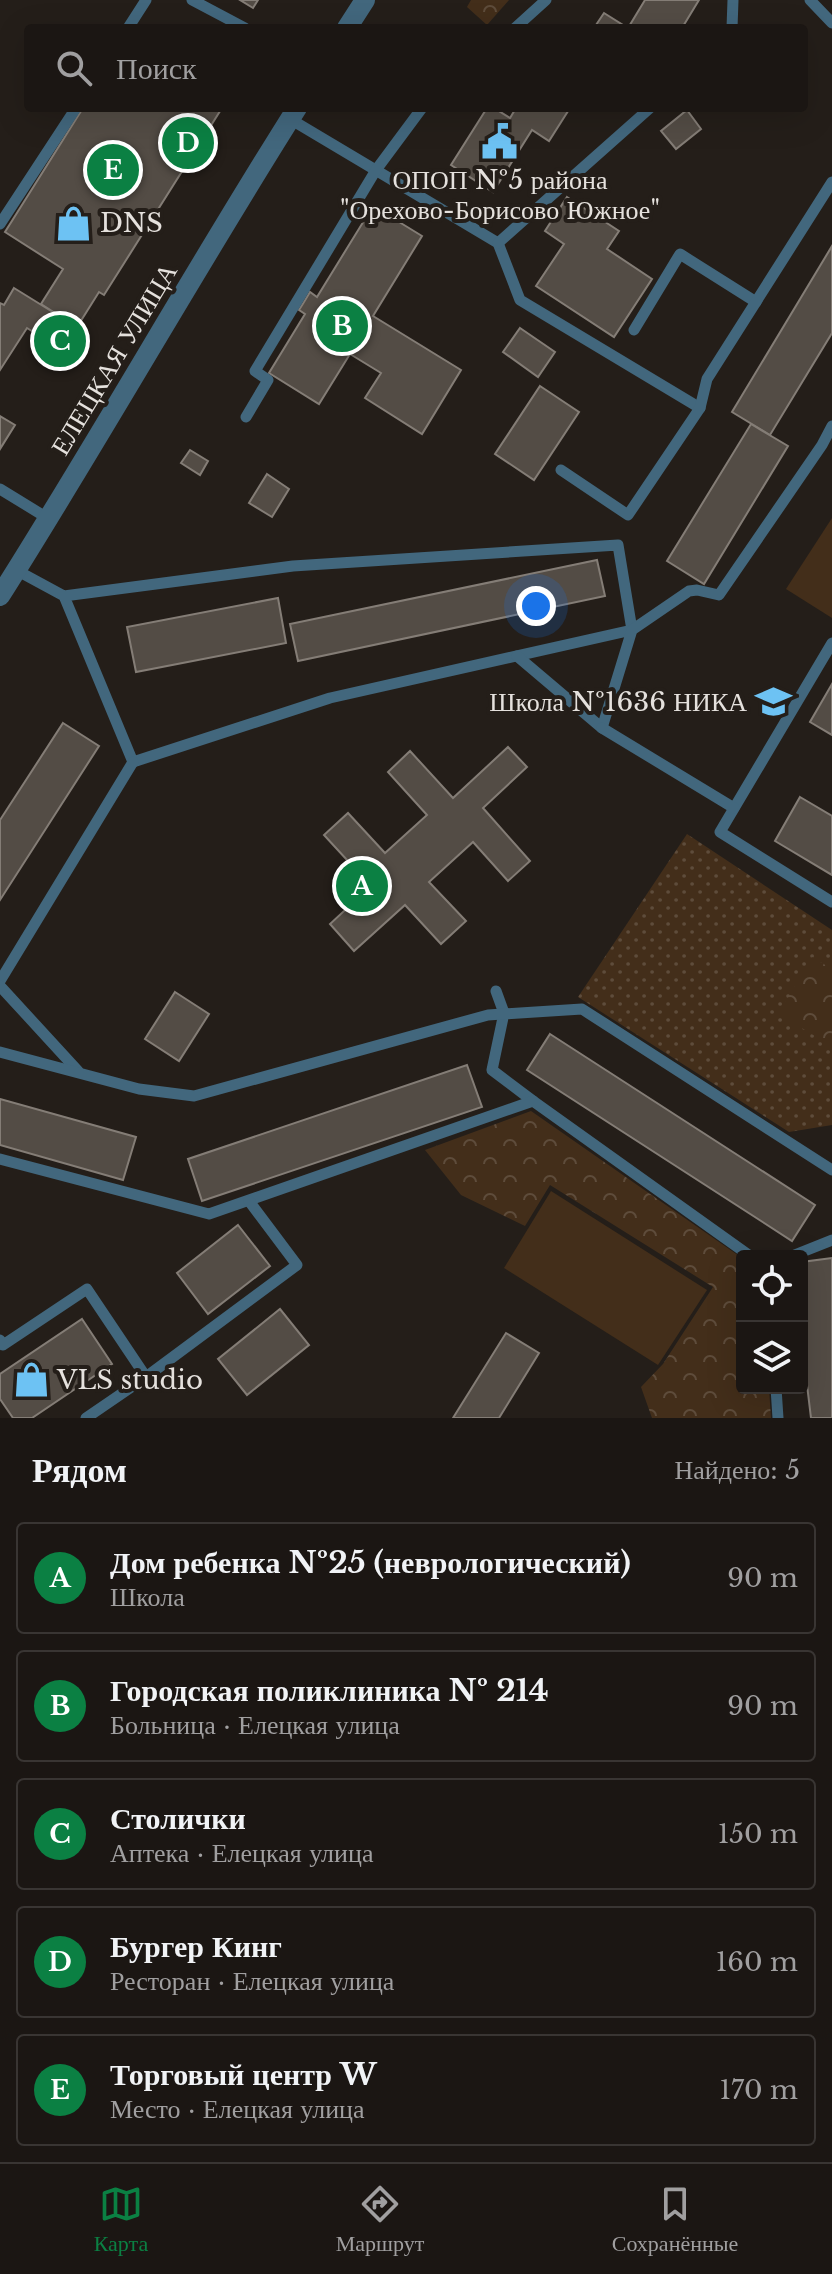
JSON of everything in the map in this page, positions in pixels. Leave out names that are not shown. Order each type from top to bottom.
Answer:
[{"type":"street","points":[[350,24],[365,0]]},
{"type":"street","name":"ЕЛЕЦКАЯ УЛИЦА","points":[[0,596],[293,114]]},
{"type":"lane","points":[[131,24],[146,0]]},
{"type":"lane","points":[[519,24],[546,0]]},
{"type":"lane","points":[[732,24],[733,0]]},
{"type":"lane","points":[[810,0],[832,23]]},
{"type":"lane","points":[[200,2],[238,24]]},
{"type":"lane","points":[[0,224],[73,112]]},
{"type":"lane","points":[[246,417],[268,380],[255,371],[376,170],[419,112]]},
{"type":"lane","points":[[498,243],[645,112]]},
{"type":"lane","points":[[293,114],[376,170],[498,243],[520,300],[700,408]]},
{"type":"lane","points":[[561,470],[628,515],[700,408],[707,379],[832,182]]},
{"type":"lane","points":[[634,330],[680,254],[756,302]]},
{"type":"lane","points":[[80,1073],[0,983],[133,762],[330,698],[632,630],[689,591],[719,595],[832,426]]},
{"type":"lane","points":[[0,489],[49,519]]},
{"type":"lane","points":[[16,570],[64,596],[293,566],[618,545],[632,630],[602,728]]},
{"type":"lane","points":[[64,596],[133,762]]},
{"type":"lane","points":[[832,643],[720,832],[832,902]]},
{"type":"lane","points":[[517,656],[602,728],[734,808]]},
{"type":"lane","points":[[496,991],[504,1013],[492,1070],[742,1250]]},
{"type":"lane","points":[[0,1052],[139,1089],[194,1096],[504,1013],[582,1009],[832,1170]]},
{"type":"lane","points":[[0,1159],[209,1214],[533,1101]]},
{"type":"lane","points":[[86,1418],[297,1265],[249,1201]]},
{"type":"lane","points":[[807,1250],[832,1240]]},
{"type":"lane","points":[[0,1340],[3,1345],[87,1289],[146,1377]]},
{"type":"lane","points":[[776,1394],[778,1418]]},
{"type":"green space","points":[[471,0],[509,0],[488,24],[467,7]]},
{"type":"green space","points":[[832,518],[832,618],[786,589]]},
{"type":"green space","points":[[687,834],[832,930],[832,1125],[789,1132],[578,997]]},
{"type":"green space","points":[[812,957],[832,969],[832,1046],[778,1014]]},
{"type":"green space","points":[[531,1111],[736,1254],[736,1394],[769,1394],[771,1418],[652,1418],[641,1387],[663,1364],[713,1287],[550,1185],[525,1226],[461,1195],[425,1150]]},
{"type":"green space","points":[[551,1191],[707,1290],[658,1365],[504,1268]]},
{"type":"building","points":[[240,0],[258,0],[253,8]]},
{"type":"building","points":[[645,0],[699,0],[684,24],[630,24]]},
{"type":"building","points":[[604,13],[622,24],[597,24]]},
{"type":"building","points":[[80,112],[219,112],[104,295],[99,292],[77,327],[41,304],[63,269],[5,232]]},
{"type":"building","points":[[484,112],[500,112],[510,118],[514,112],[567,112],[549,141],[532,130],[493,192],[451,165]]},
{"type":"building","points":[[685,112],[688,112],[701,129],[676,149],[661,131]]},
{"type":"building","points":[[567,197],[619,231],[607,249],[652,279],[614,337],[536,286],[564,244],[545,231]]},
{"type":"building","points":[[373,206],[422,236],[373,316],[461,370],[422,434],[365,398],[381,373],[350,354],[319,404],[269,373],[305,314],[299,310],[310,292],[317,297]]},
{"type":"building","points":[[832,246],[832,333],[770,435],[732,412]]},
{"type":"building","points":[[14,288],[77,327],[62,350],[27,328],[0,370],[0,303],[4,305]]},
{"type":"building","points":[[520,328],[555,352],[538,377],[503,352]]},
{"type":"building","points":[[540,386],[579,412],[534,480],[495,454]]},
{"type":"building","points":[[0,416],[15,425],[0,449]]},
{"type":"building","points":[[751,424],[788,446],[704,584],[667,561]]},
{"type":"building","points":[[190,450],[208,461],[200,475],[181,463]]},
{"type":"building","points":[[267,474],[289,489],[272,517],[249,503]]},
{"type":"building","points":[[597,560],[605,596],[298,661],[290,624]]},
{"type":"building","points":[[278,598],[286,643],[136,672],[127,627]]},
{"type":"building","points":[[832,684],[832,735],[810,722]]},
{"type":"building","points":[[63,723],[99,746],[0,900],[0,820]]},
{"type":"building","points":[[508,747],[527,767],[483,808],[530,861],[508,881],[473,842],[429,882],[466,921],[441,944],[405,905],[354,951],[330,924],[371,886],[324,835],[348,813],[385,853],[427,815],[388,772],[410,751],[453,798]]},
{"type":"building","points":[[800,797],[832,816],[832,875],[775,841]]},
{"type":"building","points":[[175,992],[209,1014],[179,1061],[145,1039]]},
{"type":"building","points":[[550,1034],[815,1205],[792,1241],[527,1070]]},
{"type":"building","points":[[467,1065],[482,1107],[202,1201],[188,1159]]},
{"type":"building","points":[[0,1099],[136,1137],[123,1180],[0,1145]]},
{"type":"building","points":[[238,1225],[270,1266],[208,1314],[177,1273]]},
{"type":"building","points":[[832,1258],[832,1418],[811,1418],[808,1393],[808,1261]]},
{"type":"building","points":[[280,1309],[309,1345],[247,1395],[218,1359]]},
{"type":"building","points":[[82,1319],[112,1364],[32,1418],[13,1418],[0,1399],[0,1374]]},
{"type":"building","points":[[506,1333],[539,1353],[499,1418],[453,1418]]},
{"type":"place","name":"ОПОП №5 района \"Орехово-Борисово Южное\"","points":[[500,141]]},
{"type":"place","name":"Бургер Кинг","points":[[188,143]]},
{"type":"place","name":"Торговый центр W","points":[[113,170]]},
{"type":"place","name":"DNS","points":[[74,223]]},
{"type":"place","name":"Городская поликлиника № 214","points":[[342,326]]},
{"type":"place","name":"Столички","points":[[60,341]]},
{"type":"place","name":"Школа №1636 НИКА","points":[[773,702]]},
{"type":"place","name":"Дом ребенка №25 (неврологический)","points":[[362,886]]},
{"type":"place","name":"VLS studio","points":[[31,1380]]}]
